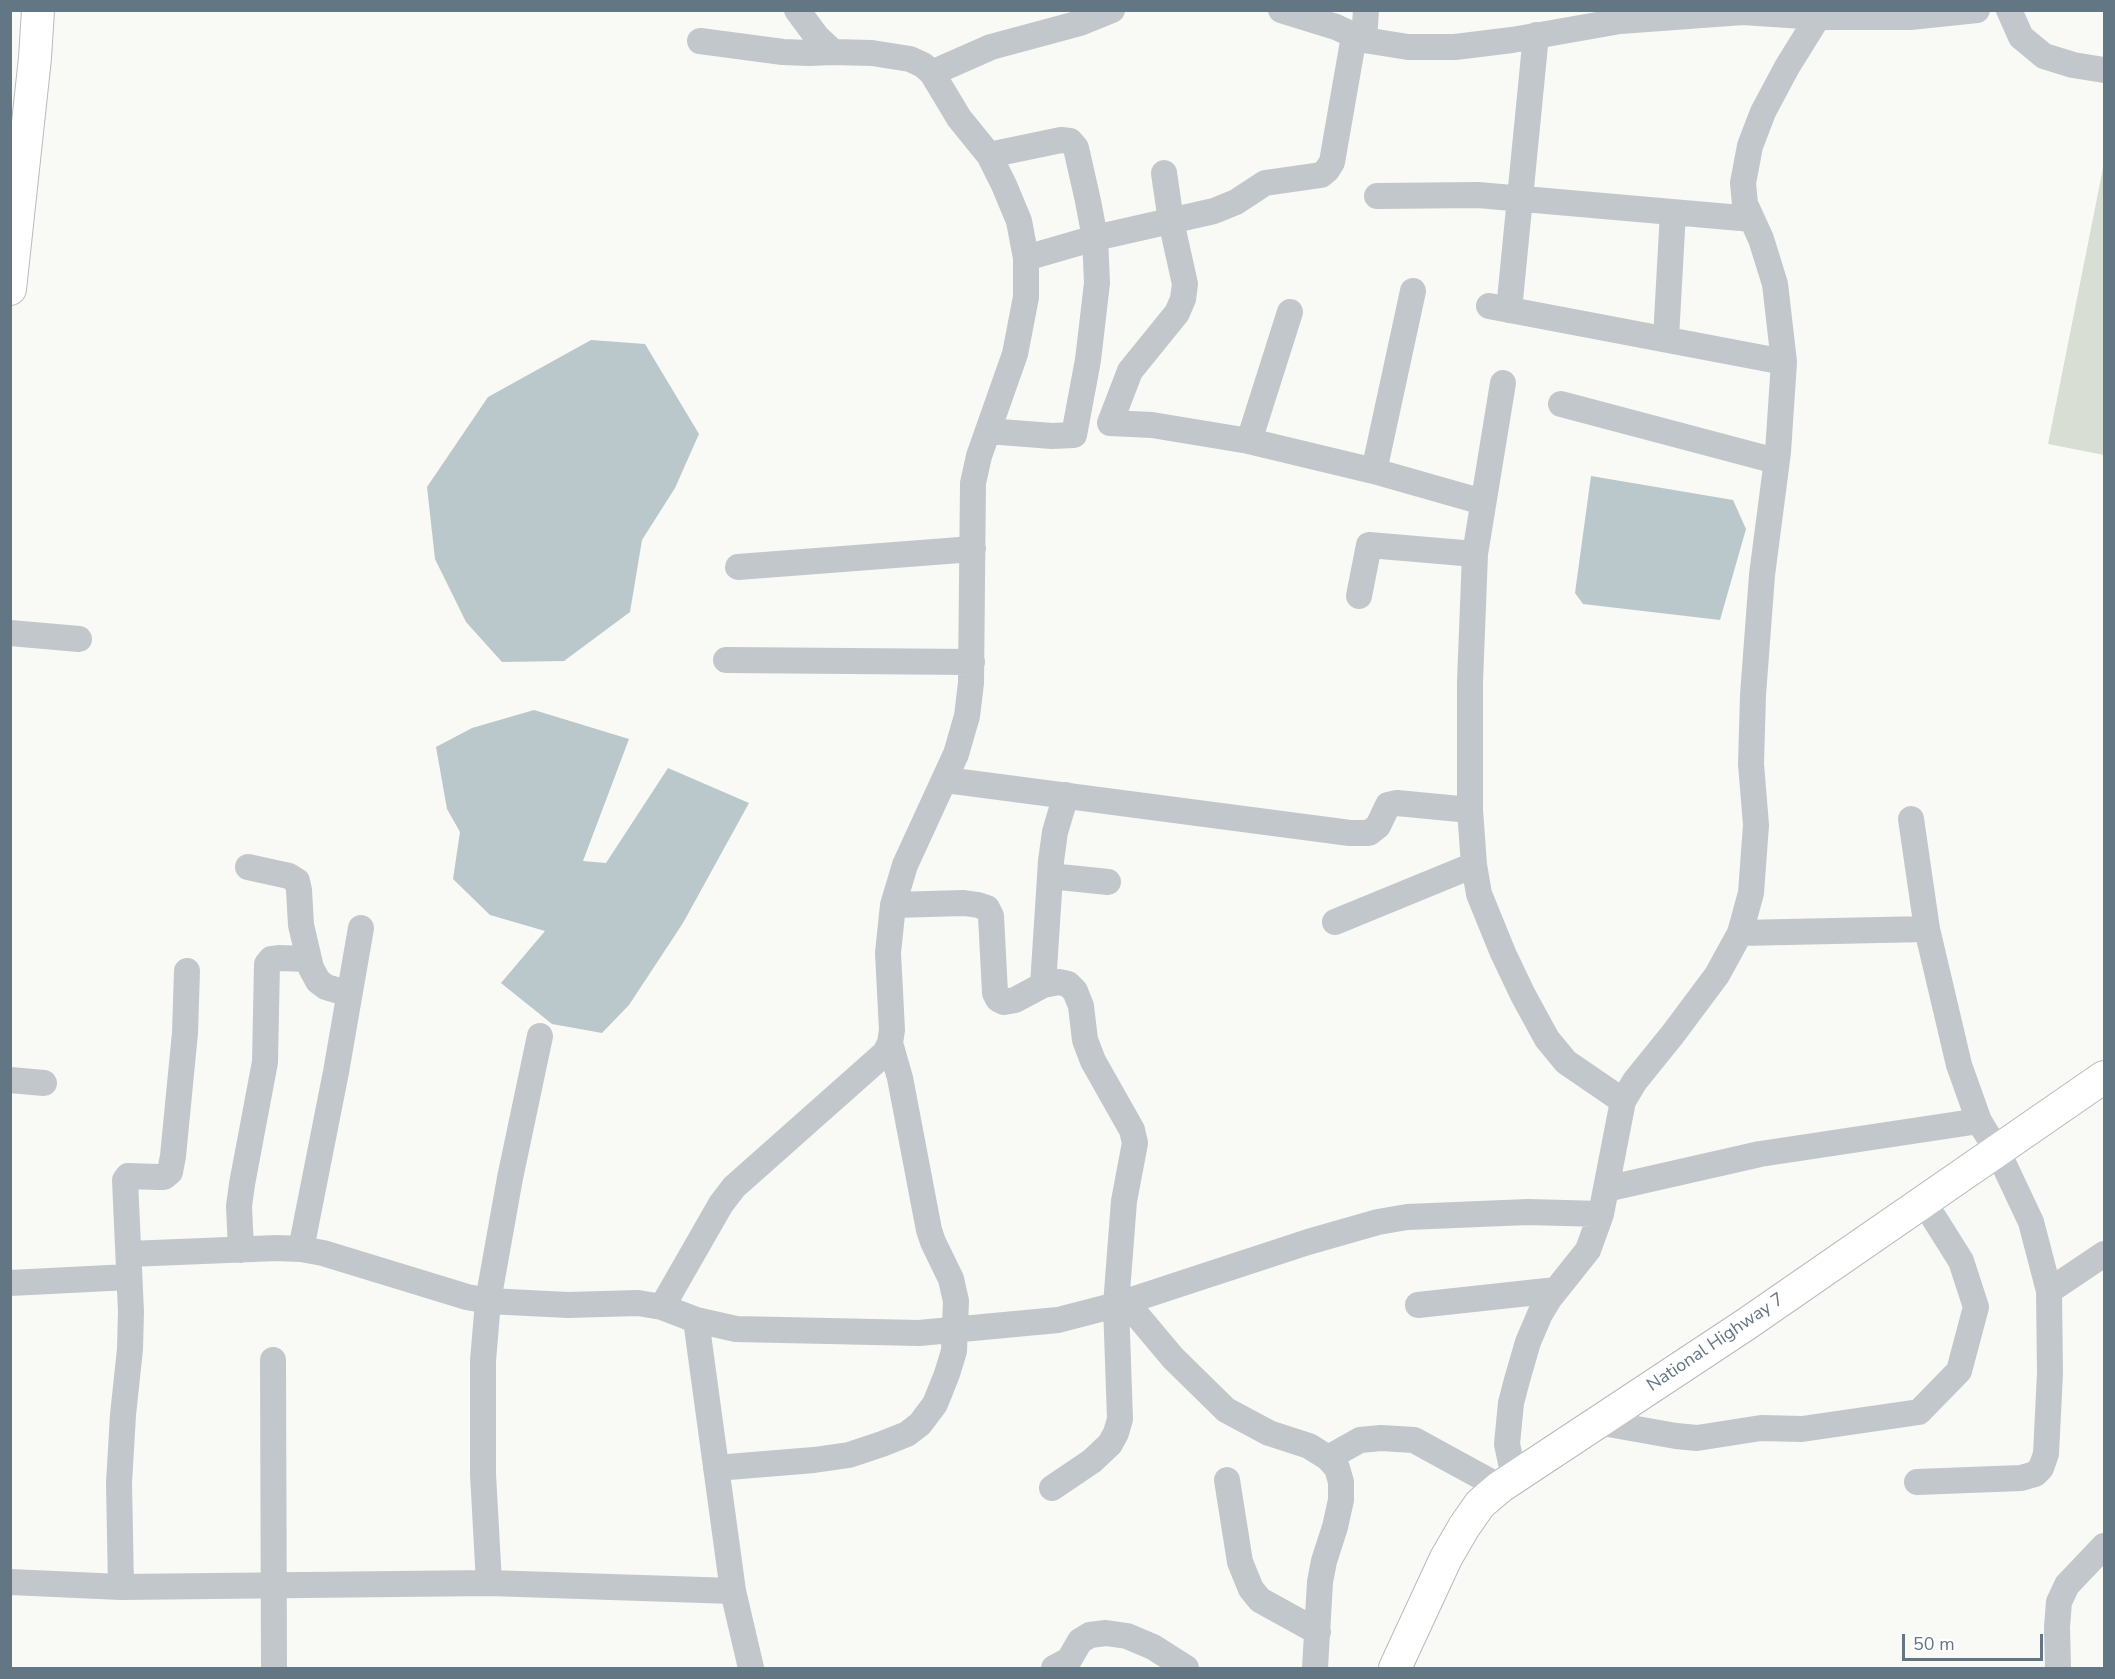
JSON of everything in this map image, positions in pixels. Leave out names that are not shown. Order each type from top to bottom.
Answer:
[{"type":"main road","points":[[10,289],[15,203],[38,10]]},
{"type":"main road","name":"National Highway 7","points":[[1395,1668],[1446,1558],[1480,1504],[1507,1482],[1745,1325],[2104,1077]]},
{"type":"street","points":[[797,10],[816,37],[833,52]]},
{"type":"street","points":[[933,73],[992,47],[1080,23],[1113,10]]},
{"type":"street","points":[[1281,10],[1336,27],[1359,38],[1408,47],[1455,46],[1536,35],[1568,20],[1620,21],[1743,12],[1818,17],[1910,17],[1977,10]]},
{"type":"street","points":[[1026,258],[1095,238],[1214,212],[1236,202],[1265,183],[1321,175],[1332,162],[1366,10]]},
{"type":"street","points":[[2009,10],[2021,37],[2044,56],[2073,65],[2104,70]]},
{"type":"street","points":[[1328,1458],[1360,1440],[1381,1438],[1414,1440],[1507,1482],[1510,1402],[1528,1342],[1540,1314],[1588,1250],[1603,1201],[1623,1101],[1635,1081],[1717,975],[1740,933],[1751,893],[1756,825],[1751,764],[1753,695],[1762,575],[1776,461],[1784,362],[1774,284],[1761,239],[1745,204],[1743,183],[1750,146],[1763,112],[1818,17]]},
{"type":"street","points":[[1536,35],[1519,199],[1499,308],[1784,362]]},
{"type":"street","points":[[662,1307],[721,1204],[734,1187],[885,1053],[890,1043],[892,1030],[888,953],[893,905],[905,865],[946,780],[967,716],[972,662],[973,483],[979,456],[1015,354],[1026,297],[1026,258],[1019,222],[1004,184],[989,155],[959,118],[933,73],[923,65],[910,59],[872,53],[783,52],[700,41]]},
{"type":"street","points":[[988,431],[1052,436],[1074,435],[1088,360],[1097,283],[1095,238],[1076,148],[1070,141],[1061,140],[989,155]]},
{"type":"street","points":[[1164,173],[1171,221],[1185,284],[1183,298],[1177,313],[1130,371],[1110,423],[1152,425],[1249,441],[1374,471],[1483,502]]},
{"type":"street","points":[[1377,196],[1478,195],[1752,219]]},
{"type":"street","points":[[1666,338],[1673,212]]},
{"type":"street","points":[[1374,471],[1413,291]]},
{"type":"street","points":[[1249,441],[1290,312]]},
{"type":"street","points":[[1503,383],[1474,554],[1470,682],[1470,810],[1474,865],[1479,894],[1503,953],[1548,1039],[1566,1062],[1623,1101]]},
{"type":"street","points":[[1561,404],[1776,461]]},
{"type":"street","points":[[1359,596],[1369,545],[1474,554]]},
{"type":"street","points":[[738,567],[972,549]]},
{"type":"street","points":[[10,633],[79,639]]},
{"type":"street","points":[[726,660],[972,662]]},
{"type":"street","points":[[946,780],[1350,833],[1369,832],[1378,826],[1388,805],[1397,803],[1470,810]]},
{"type":"street","points":[[1043,985],[1055,832],[1066,795]]},
{"type":"street","points":[[1911,819],[1927,929],[1959,1065],[1979,1120],[1998,1152],[2031,1222],[2049,1291],[2050,1373],[2046,1454],[2041,1468],[2035,1474],[2021,1478],[1917,1482]]},
{"type":"street","points":[[1335,922],[1474,865]]},
{"type":"street","points":[[248,867],[289,876],[297,880],[301,925],[308,959],[318,981],[326,987],[349,994]]},
{"type":"street","points":[[1050,876],[1108,882]]},
{"type":"street","points":[[893,905],[964,903],[987,908],[991,916],[995,993],[998,999],[1004,1002],[1015,1000],[1043,985],[1059,982],[1068,984],[1075,991],[1081,1006],[1085,1040],[1089,1050],[1132,1130],[1134,1143],[1124,1201],[1120,1419],[1110,1444],[1092,1461],[1052,1488]]},
{"type":"street","points":[[301,1249],[361,928]]},
{"type":"street","points":[[1740,933],[1927,929]]},
{"type":"street","points":[[241,1250],[239,1206],[265,1062],[267,964],[271,959],[278,958],[308,959]]},
{"type":"street","points":[[121,1587],[119,1483],[130,1348],[125,1180],[128,1176],[135,1174],[164,1177],[170,1172],[185,1032],[187,971]]},
{"type":"street","points":[[489,1583],[483,1474],[483,1361],[488,1301],[510,1178],[540,1036]]},
{"type":"street","points":[[716,1468],[849,1455],[907,1434],[920,1424],[935,1404],[954,1351],[956,1301],[951,1279],[929,1230],[912,1131],[890,1043]]},
{"type":"street","points":[[10,1080],[44,1083]]},
{"type":"street","points":[[10,1283],[241,1250],[301,1249],[323,1253],[467,1298],[488,1301],[568,1305],[638,1303],[662,1307],[696,1320],[735,1329],[919,1333],[956,1330],[1058,1320],[1121,1304],[1274,1253],[1378,1222],[1407,1217],[1528,1212],[1603,1201],[1760,1154],[1979,1120]]},
{"type":"street","points":[[1597,1422],[1676,1437],[1696,1438],[1761,1428],[1802,1429],[1919,1412],[1959,1371],[1976,1308],[1961,1261],[1934,1218]]},
{"type":"street","points":[[2049,1291],[2104,1254]]},
{"type":"street","points":[[1418,1305],[1556,1290]]},
{"type":"street","points":[[1121,1304],[1226,1410],[1269,1433],[1309,1446],[1328,1458],[1337,1468],[1341,1482],[1341,1500],[1320,1582],[1315,1668]]},
{"type":"street","points":[[696,1320],[733,1591],[751,1668]]},
{"type":"street","points":[[273,1360],[274,1668]]},
{"type":"street","points":[[1227,1480],[1240,1562],[1251,1589],[1260,1600],[1318,1632]]},
{"type":"street","points":[[2058,1668],[2059,1602],[2067,1585],[2104,1546]]},
{"type":"street","points":[[10,1582],[121,1587],[489,1583],[733,1591]]},
{"type":"street","points":[[1054,1668],[1069,1659],[1080,1641],[1090,1635],[1106,1633],[1127,1636],[1153,1647],[1186,1668]]},
{"type":"shaded area","points":[[2104,163],[2104,455],[2048,444]]},
{"type":"shaded area","points":[[591,340],[645,344],[699,434],[675,488],[642,540],[630,612],[564,661],[502,662],[466,622],[435,559],[427,487],[488,397]]},
{"type":"shaded area","points":[[1591,476],[1733,500],[1746,529],[1720,620],[1583,604],[1575,593]]},
{"type":"shaded area","points":[[534,710],[629,739],[583,861],[606,863],[668,768],[749,803],[683,923],[629,1005],[602,1033],[552,1024],[501,983],[545,931],[490,915],[453,879],[460,832],[447,809],[436,747],[472,728]]}]
